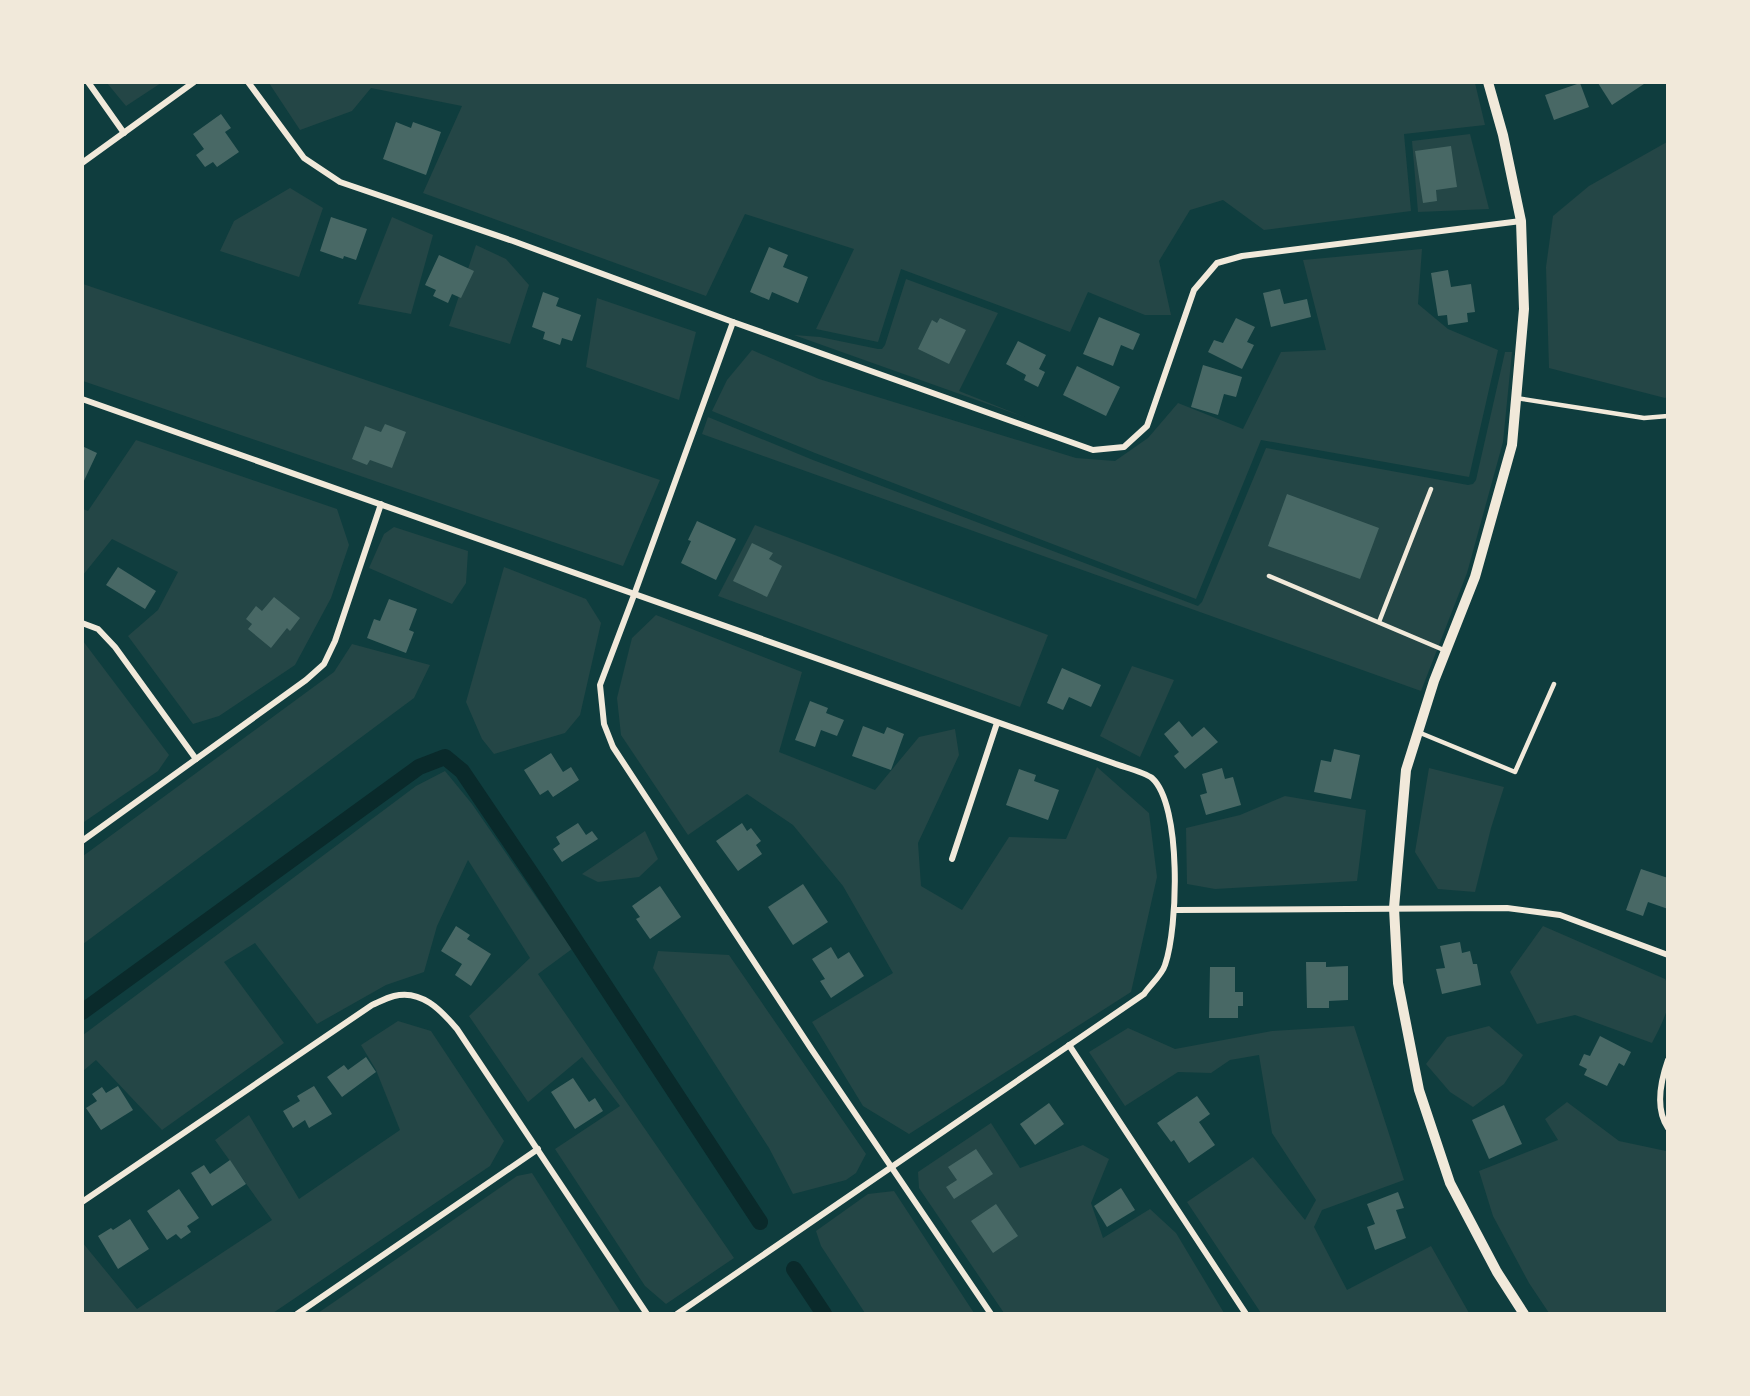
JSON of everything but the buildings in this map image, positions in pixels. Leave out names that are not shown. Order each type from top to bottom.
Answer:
[{"type":"street","points":[[88,82],[124,133]]},
{"type":"street","points":[[82,164],[194,82]]},
{"type":"street","points":[[248,82],[304,158],[340,182],[513,241],[1093,450],[1124,447],[1147,426],[1194,290],[1217,263],[1242,256],[1521,221]]},
{"type":"street","points":[[1488,82],[1503,135],[1521,221],[1524,309],[1512,445],[1474,577],[1434,681],[1406,770],[1394,908],[1398,983],[1419,1090],[1450,1183],[1497,1272],[1524,1314]]},
{"type":"street","points":[[733,322],[600,685],[604,724],[613,747],[812,1050],[991,1314]]},
{"type":"street","points":[[82,399],[1151,778],[1165,797],[1169,811],[1176,910],[1165,966],[1144,994],[677,1314]]},
{"type":"street","points":[[82,841],[306,680],[324,664],[335,641],[381,504]]},
{"type":"street","points":[[82,623],[98,629],[115,647],[196,759]]},
{"type":"street","points":[[952,859],[997,723]]},
{"type":"street","points":[[1176,910],[1507,908],[1560,915],[1668,955]]},
{"type":"street","points":[[82,1202],[372,1005],[396,995],[421,997],[442,1011],[457,1029],[647,1314]]},
{"type":"street","points":[[1069,1045],[1246,1314]]},
{"type":"street","points":[[1668,1060],[1660,1081],[1662,1119],[1668,1128]]},
{"type":"street","points":[[297,1314],[538,1149]]},
{"type":"lane","points":[[1516,398],[1644,418],[1668,416]]},
{"type":"lane","points":[[1379,622],[1431,489]]},
{"type":"lane","points":[[1269,576],[1446,651]]},
{"type":"lane","points":[[1418,732],[1515,772],[1554,684]]},
{"type":"shaded area","points":[[107,83],[161,83],[126,106]]},
{"type":"shaded area","points":[[269,83],[1475,83],[1485,125],[1404,134],[1411,211],[1264,230],[1223,200],[1190,210],[1159,261],[1171,315],[1145,315],[1088,292],[1070,332],[901,269],[878,342],[816,329],[854,249],[745,214],[706,296],[423,193],[462,106],[371,88],[352,111],[300,130]]},
{"type":"shaded area","points":[[1470,134],[1489,209],[1418,212],[1412,141]]},
{"type":"shaded area","points":[[1667,142],[1668,396],[1665,398],[1549,368],[1546,267],[1553,216],[1589,186]]},
{"type":"shaded area","points":[[290,188],[323,208],[299,277],[220,251],[234,221]]},
{"type":"shaded area","points":[[392,217],[433,235],[411,314],[358,304]]},
{"type":"shaded area","points":[[476,245],[506,259],[529,285],[510,344],[449,326]]},
{"type":"shaded area","points":[[1422,249],[1418,304],[1448,329],[1498,350],[1469,477],[1261,440],[1196,599],[815,453],[712,411],[727,380],[752,350],[819,379],[1076,458],[1115,461],[1148,438],[1178,403],[1243,429],[1281,352],[1326,350],[1303,260]]},
{"type":"shaded area","points":[[906,279],[998,313],[959,391],[1027,418],[794,335],[820,337],[882,349]]},
{"type":"shaded area","points":[[83,284],[660,480],[623,566],[83,381]]},
{"type":"shaded area","points":[[597,298],[696,332],[679,400],[586,367]]},
{"type":"shaded area","points":[[1505,352],[1512,352],[1503,442],[1467,573],[1421,691],[702,434],[708,417],[813,460],[1198,606],[1202,602],[1266,448],[1468,485],[1473,484],[1476,480]]},
{"type":"shaded area","points":[[136,440],[337,509],[349,545],[331,598],[295,665],[219,716],[193,724],[128,636],[158,610],[178,572],[112,539],[83,575],[83,509],[88,511]]},
{"type":"shaded area","points":[[755,525],[1048,635],[1020,707],[718,596]]},
{"type":"shaded area","points":[[394,527],[468,551],[466,583],[452,604],[369,568],[384,534]]},
{"type":"shaded area","points":[[504,567],[586,599],[601,623],[580,715],[565,733],[494,754],[482,739],[466,702]]},
{"type":"shaded area","points":[[656,615],[802,672],[779,752],[875,790],[919,737],[955,729],[959,755],[918,843],[921,886],[962,910],[1009,837],[1066,839],[1097,767],[1149,813],[1157,877],[1131,992],[909,1134],[863,1106],[812,1022],[893,973],[843,886],[793,825],[747,794],[688,835],[621,735],[617,698],[632,638]]},
{"type":"shaded area","points":[[83,641],[169,755],[158,771],[84,822],[82,820]]},
{"type":"shaded area","points":[[352,644],[430,665],[414,698],[83,944],[83,856],[334,672]]},
{"type":"shaded area","points":[[1132,666],[1174,680],[1140,757],[1100,736]]},
{"type":"shaded area","points":[[1429,768],[1504,787],[1475,892],[1438,889],[1415,852]]},
{"type":"shaded area","points":[[445,771],[472,804],[572,949],[538,974],[734,1258],[666,1304],[645,1286],[555,1149],[620,1106],[582,1057],[528,1102],[469,1016],[530,958],[468,860],[437,926],[424,972],[386,985],[317,1024],[255,943],[224,962],[284,1043],[162,1130],[96,1060],[83,1071],[83,1035],[416,786]]},
{"type":"shaded area","points":[[1285,796],[1366,810],[1357,881],[1215,889],[1187,884],[1186,828],[1240,815]]},
{"type":"shaded area","points":[[645,831],[658,859],[639,877],[598,882],[582,874]]},
{"type":"shaded area","points":[[1543,926],[1665,979],[1668,986],[1669,1003],[1652,1043],[1575,1015],[1537,1024],[1510,972]]},
{"type":"shaded area","points":[[658,951],[729,955],[866,1154],[856,1173],[846,1180],[793,1194],[769,1148],[653,968]]},
{"type":"shaded area","points":[[398,1021],[431,1031],[504,1141],[490,1166],[273,1313],[83,1313],[82,1242],[137,1309],[272,1220],[215,1140],[249,1115],[299,1199],[400,1130],[376,1070],[361,1045]]},
{"type":"shaded area","points":[[1354,1026],[1404,1180],[1322,1210],[1314,1227],[1347,1290],[1431,1246],[1469,1313],[1261,1313],[1187,1202],[1253,1157],[1305,1220],[1316,1200],[1272,1133],[1259,1055],[1230,1060],[1211,1073],[1178,1072],[1125,1106],[1089,1052],[1128,1028],[1175,1049],[1272,1031]]},
{"type":"shaded area","points":[[1489,1026],[1523,1055],[1504,1084],[1473,1107],[1450,1092],[1426,1064],[1447,1037]]},
{"type":"shaded area","points":[[1567,1102],[1619,1141],[1667,1153],[1667,1313],[1549,1313],[1529,1283],[1493,1216],[1479,1171],[1558,1140],[1545,1119]]},
{"type":"shaded area","points":[[991,1123],[1020,1168],[1083,1145],[1109,1159],[1091,1203],[1103,1238],[1150,1209],[1176,1233],[1224,1313],[1004,1313],[919,1188],[918,1172]]},
{"type":"shaded area","points":[[532,1173],[621,1313],[318,1313],[517,1176]]},
{"type":"shaded area","points":[[894,1191],[974,1313],[865,1313],[821,1246],[816,1231],[868,1194]]},
{"type":"waterway","points":[[82,1012],[419,767],[445,757],[462,771],[760,1222]]},
{"type":"waterway","points":[[794,1269],[824,1314]]}]
